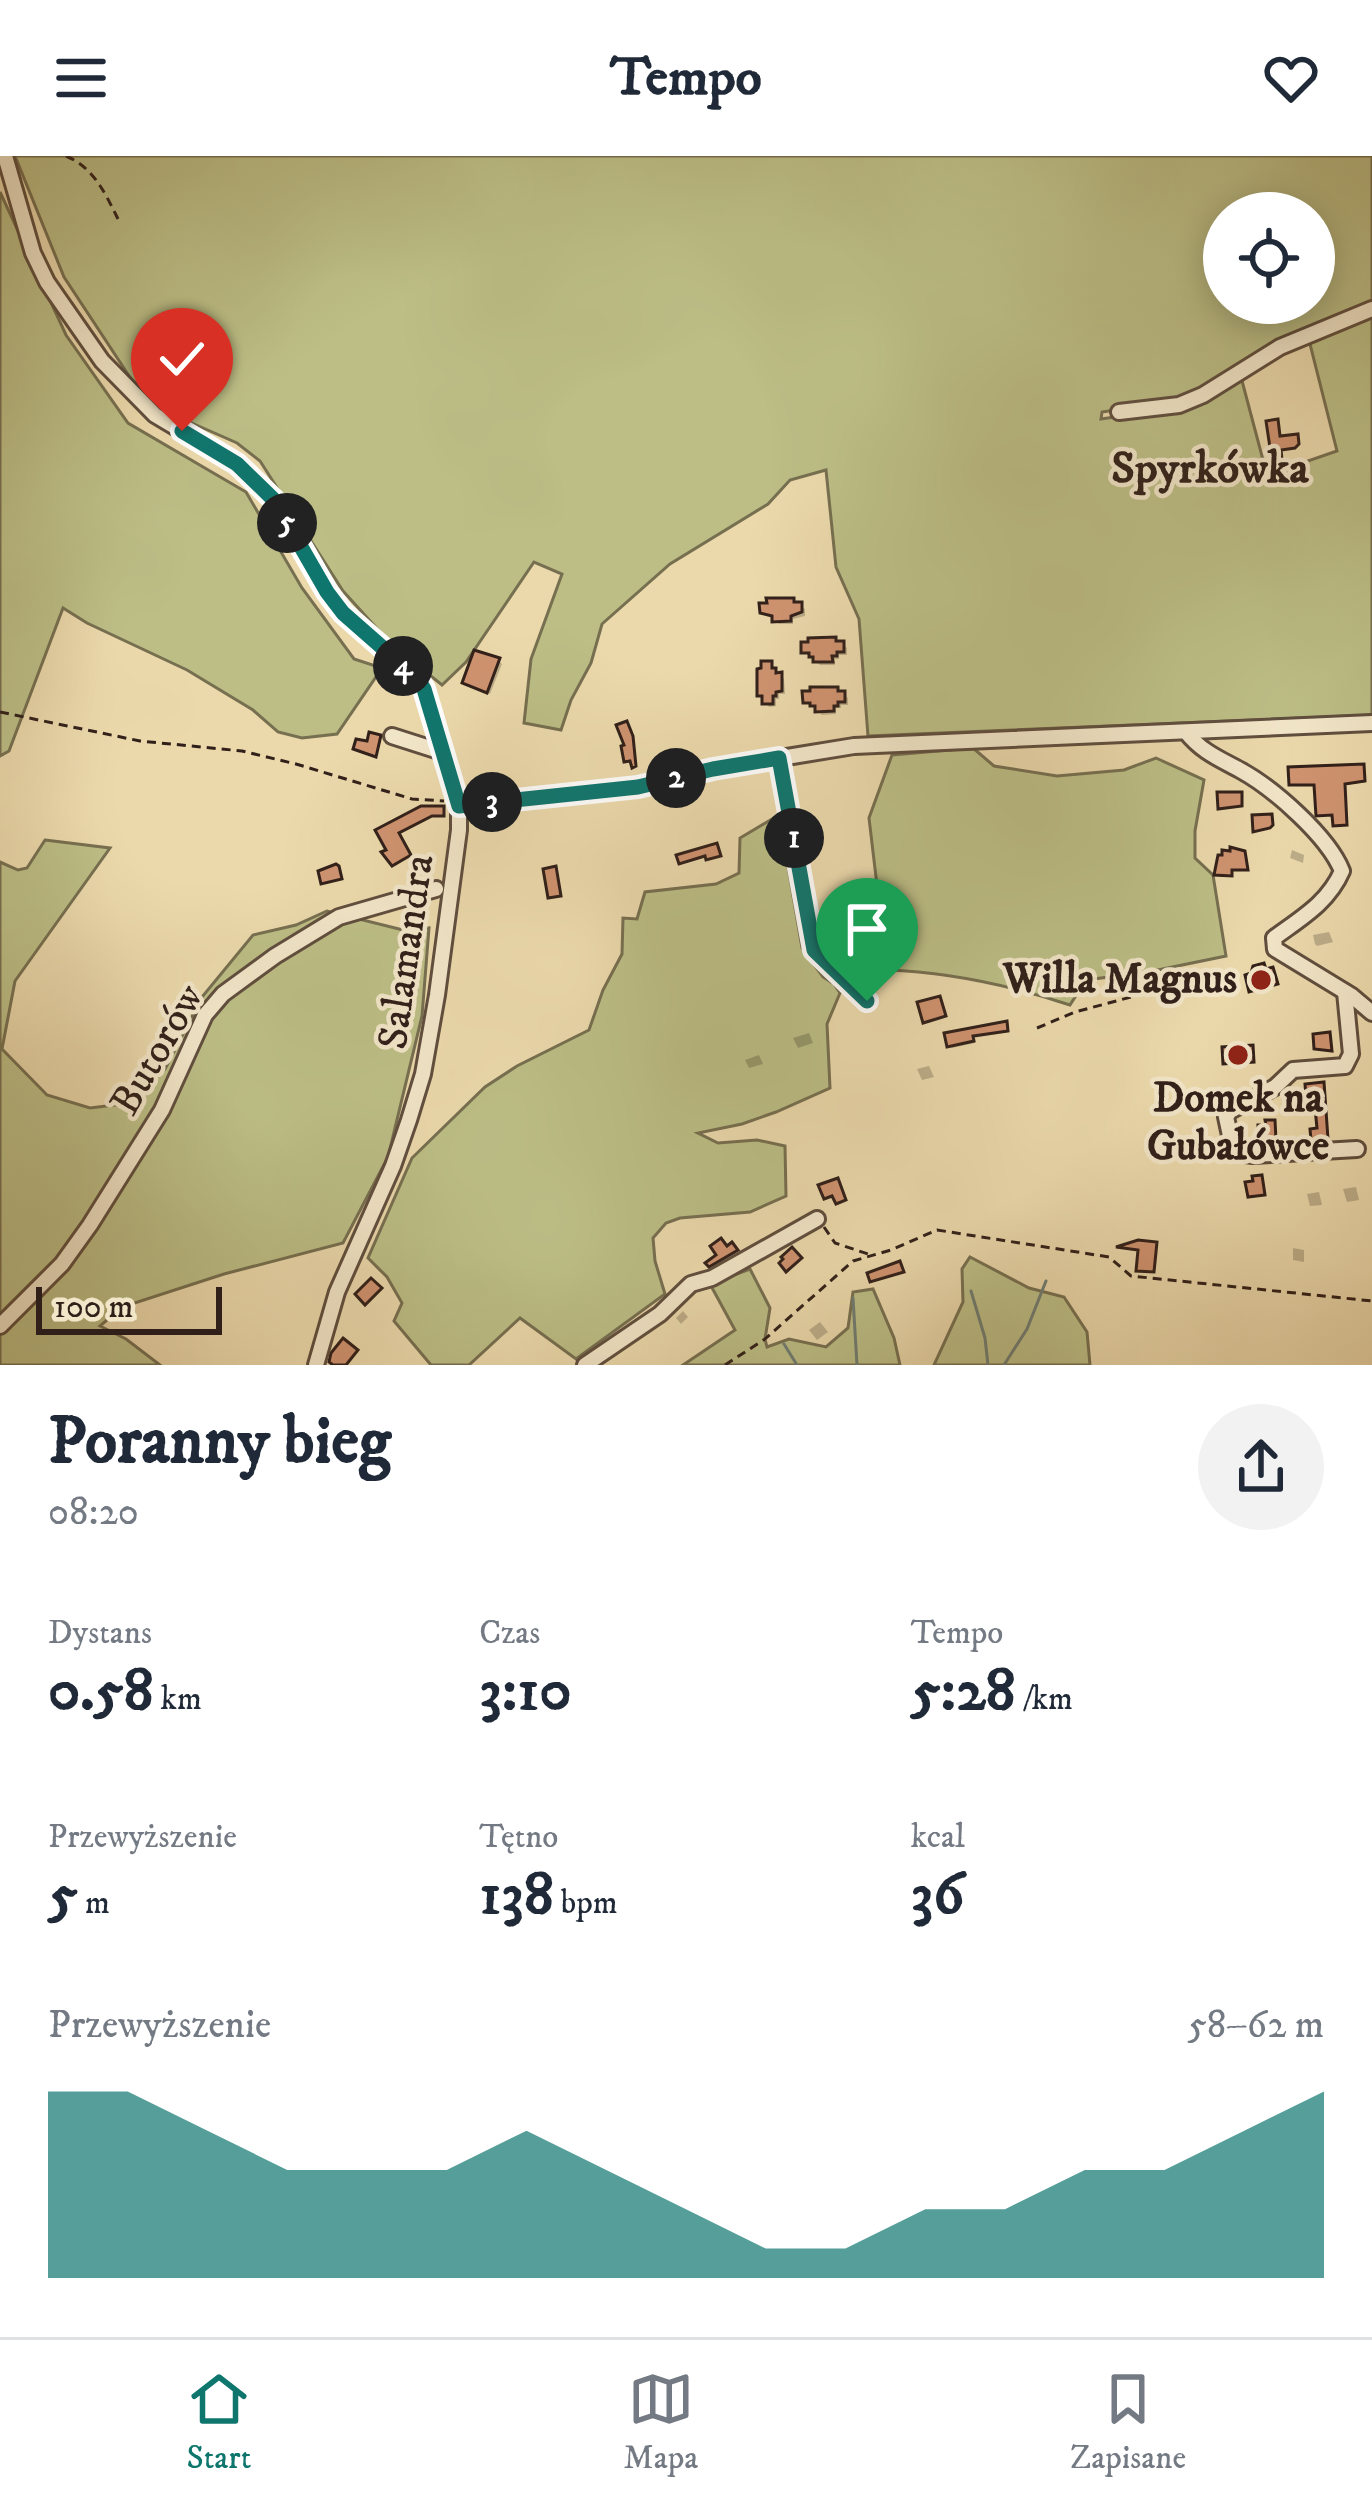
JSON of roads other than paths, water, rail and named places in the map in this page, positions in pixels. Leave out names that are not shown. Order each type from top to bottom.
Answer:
[{"type":"street","points":[[5,156],[32,253],[46,282],[102,361],[155,415],[237,464],[274,500],[343,613],[417,678],[458,802]]},
{"type":"street","points":[[1119,412],[1179,405],[1280,347],[1372,309]]},
{"type":"street","name":"Salamandra","points":[[316,1365],[337,1292],[393,1166],[423,1074],[437,995],[442,889],[459,830],[458,802],[638,787],[713,769],[854,746],[1372,723]]},
{"type":"street","points":[[1186,732],[1199,748],[1268,788],[1338,860],[1342,871],[1336,886],[1274,938],[1275,949],[1372,1013]]},
{"type":"street","points":[[392,736],[442,752]]},
{"type":"street","points":[[779,758],[814,950],[867,1001]]},
{"type":"street","name":"Butorów","points":[[0,1326],[62,1264],[90,1225],[162,1109],[206,1015],[223,994],[339,917],[442,889]]},
{"type":"street","points":[[1346,992],[1351,1054],[1346,1066],[1293,1070],[1226,1117],[1238,1153],[1357,1149]]},
{"type":"street","points":[[585,1365],[660,1314],[691,1284],[712,1278],[817,1219]]},
{"type":"waterway","points":[[1004,1365],[1027,1329],[1046,1281]]},
{"type":"waterway","points":[[971,1291],[988,1365]]},
{"type":"waterway","points":[[853,1298],[857,1365]]},
{"type":"waterway","points":[[784,1344],[797,1365]]},
{"type":"place","name":"Willa Magnus","points":[[1261,980]]},
{"type":"place","name":"Domek na Gubałówce","points":[[1238,1055]]},
{"type":"district","name":"Spyrkówka","points":[[1210,469]]}]
